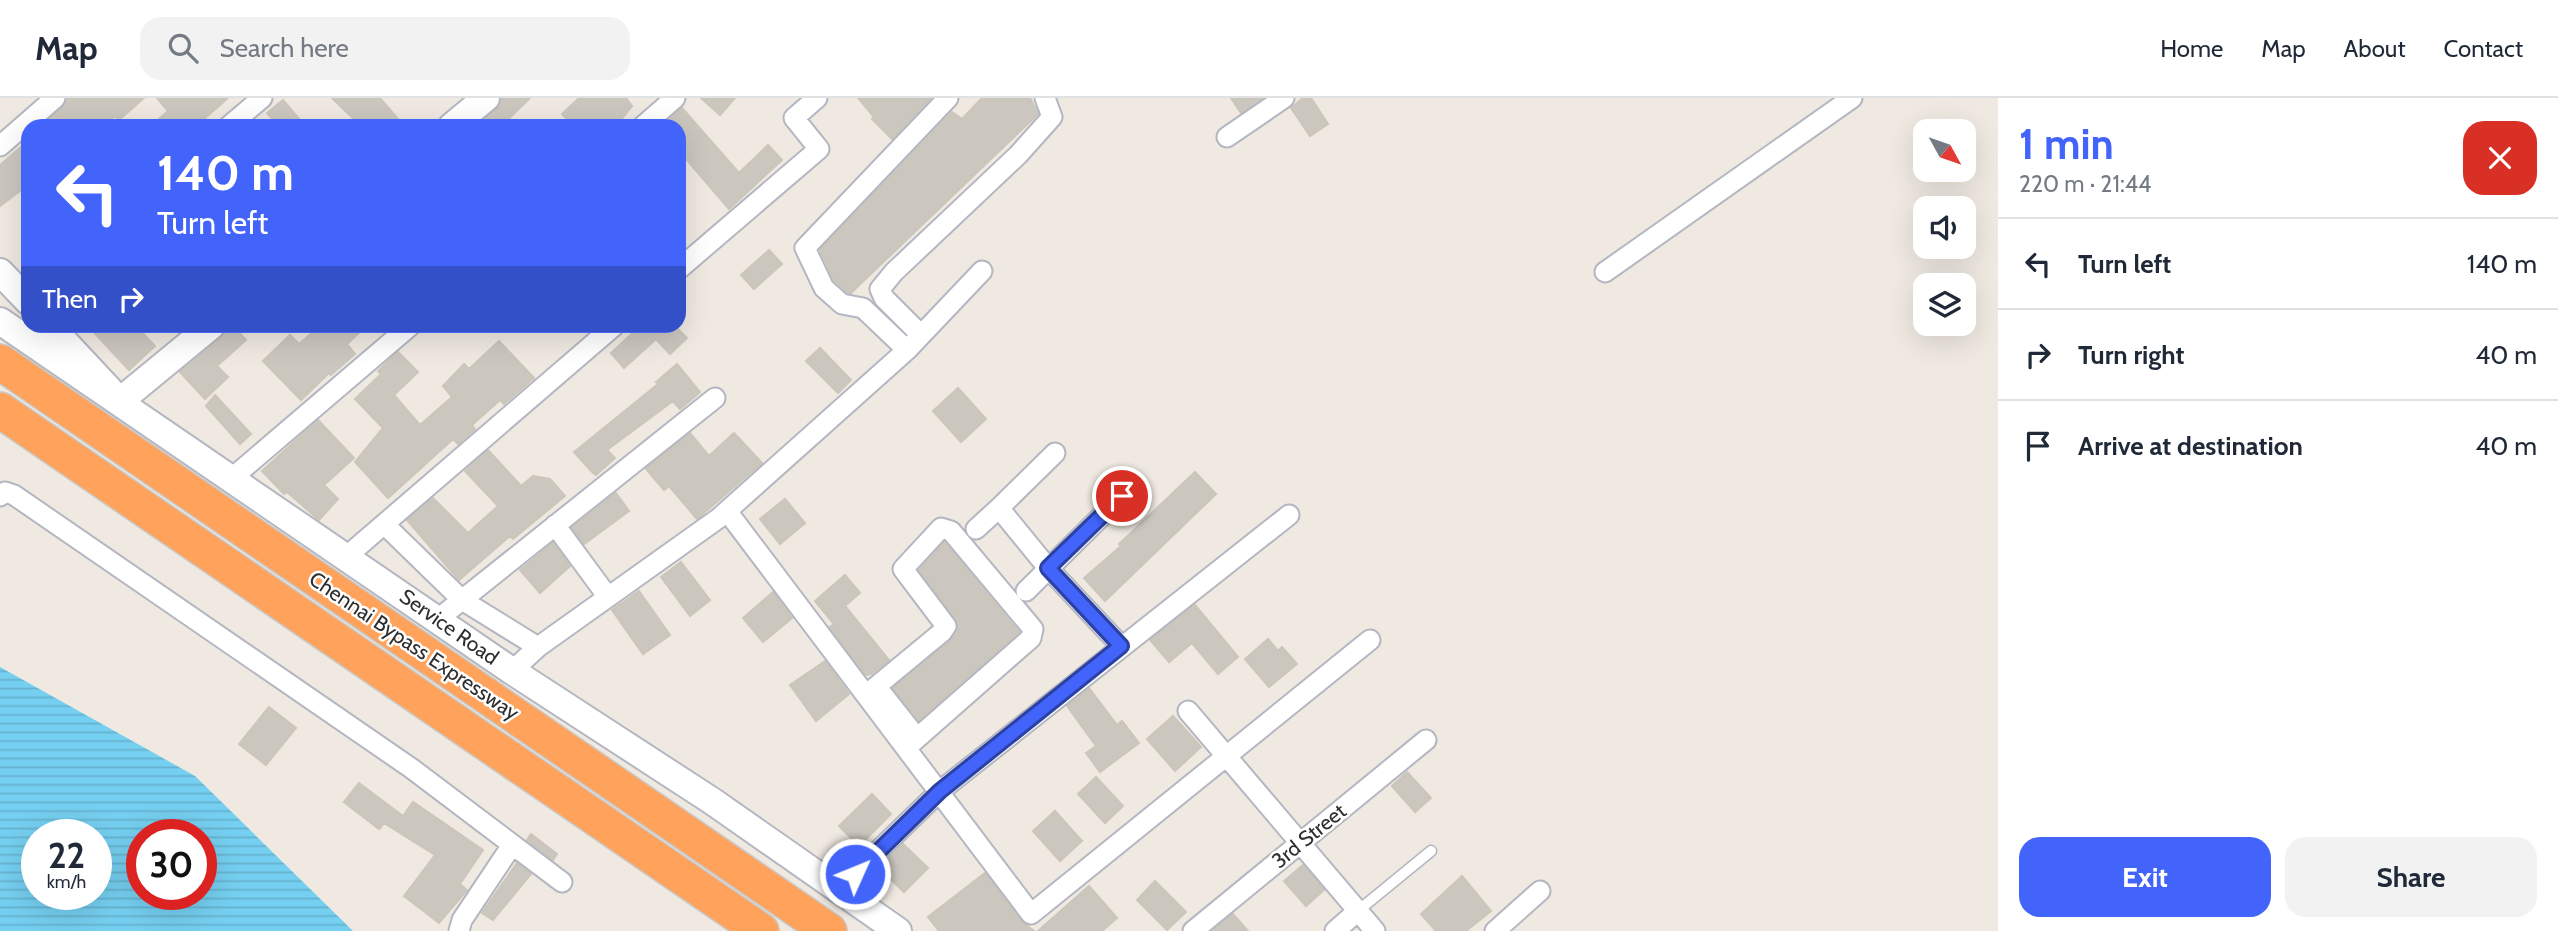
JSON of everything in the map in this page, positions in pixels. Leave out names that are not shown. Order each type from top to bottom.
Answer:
[{"type":"highway","name":"Chennai Bypass Expressway","points":[[0,362],[829,931]]},
{"type":"highway","name":"Chennai Bypass Expressway","points":[[0,410],[761,931]]},
{"type":"street","points":[[31,119],[55,98]]},
{"type":"street","points":[[237,119],[262,98]]},
{"type":"street","points":[[460,119],[486,98]]},
{"type":"street","points":[[651,119],[675,98]]},
{"type":"street","points":[[686,263],[818,149],[794,118],[817,98]]},
{"type":"street","points":[[914,342],[863,308],[842,304],[824,288],[805,248],[948,98]]},
{"type":"street","points":[[914,342],[880,289],[894,272],[1018,155],[1052,117],[1045,98]]},
{"type":"street","points":[[1227,137],[1284,98]]},
{"type":"street","points":[[1605,272],[1852,98]]},
{"type":"street","points":[[0,146],[21,128]]},
{"type":"street","points":[[512,671],[538,647],[727,511],[914,342],[982,271]]},
{"type":"street","points":[[0,272],[21,294]]},
{"type":"street","name":"Service Road","points":[[0,321],[512,671],[712,802],[898,931]]},
{"type":"street","points":[[57,333],[120,401],[203,333]]},
{"type":"street","points":[[232,478],[402,333]]},
{"type":"street","points":[[347,556],[606,333]]},
{"type":"street","points":[[438,619],[715,398]]},
{"type":"street","points":[[976,529],[1055,453]]},
{"type":"street","points":[[0,496],[5,492],[14,495],[411,768],[562,882]]},
{"type":"street","points":[[1026,591],[1122,496]]},
{"type":"street","points":[[999,508],[1048,568],[1121,646]]},
{"type":"street","points":[[727,511],[912,743],[940,791],[1031,914],[1370,640]]},
{"type":"street","points":[[838,890],[940,791],[1289,515]]},
{"type":"street","points":[[384,524],[462,600],[538,647]]},
{"type":"street","points":[[555,525],[608,597]]},
{"type":"street","points":[[871,690],[946,626],[903,569],[941,528],[946,528],[1033,629],[1031,638],[912,743]]},
{"type":"street","points":[[1188,711],[1376,931]]},
{"type":"street","name":"3rd Street","points":[[1193,931],[1426,740]]},
{"type":"street","points":[[459,931],[462,920],[512,845]]},
{"type":"street","points":[[1495,931],[1540,891]]},
{"type":"street","points":[[1335,931],[1359,910]]},
{"type":"lane","points":[[1359,910],[1431,850]]},
{"type":"water","points":[[0,667],[195,776],[353,931],[0,931]]},
{"type":"building","points":[[68,98],[144,98],[120,119],[115,116],[111,119],[50,119],[63,107]]},
{"type":"building","points":[[157,98],[228,98],[204,119],[159,119],[168,111]]},
{"type":"building","points":[[332,98],[380,98],[398,119],[354,119]]},
{"type":"building","points":[[501,98],[530,98],[508,119],[485,119],[496,110]]},
{"type":"building","points":[[579,98],[626,98],[632,106],[622,119],[567,119],[562,114]]},
{"type":"building","points":[[701,98],[735,98],[720,115]]},
{"type":"building","points":[[858,98],[931,98],[892,139],[872,119],[874,117]]},
{"type":"building","points":[[982,98],[1030,98],[1038,114],[848,293],[834,280],[820,250],[952,112],[962,119]]},
{"type":"building","points":[[1231,98],[1262,98],[1241,113]]},
{"type":"building","points":[[1303,98],[1311,98],[1328,124],[1310,136],[1291,108]]},
{"type":"building","points":[[283,100],[299,119],[273,119],[267,113]]},
{"type":"building","points":[[682,108],[739,173],[768,145],[782,160],[729,209],[686,159],[686,119],[670,119]]},
{"type":"building","points":[[21,147],[21,190],[0,206],[0,165]]},
{"type":"building","points":[[769,250],[782,264],[754,289],[741,275]]},
{"type":"building","points":[[95,333],[143,333],[155,346],[129,370]]},
{"type":"building","points":[[223,333],[240,333],[246,340],[217,366],[228,377],[205,399],[180,372],[221,338]]},
{"type":"building","points":[[312,333],[359,333],[347,344],[355,354],[331,375],[329,373],[301,400],[263,361],[290,335],[299,344]]},
{"type":"building","points":[[632,333],[682,333],[687,338],[670,354],[656,339],[624,368],[611,353]]},
{"type":"building","points":[[499,341],[534,378],[504,404],[500,400],[472,425],[475,429],[458,444],[453,439],[388,498],[355,462],[383,428],[355,399],[381,374],[378,371],[398,352],[418,372],[394,395],[420,425],[452,397],[443,386],[464,364],[469,369]]},
{"type":"building","points":[[820,348],[851,380],[838,393],[806,361]]},
{"type":"building","points":[[677,364],[700,392],[680,409],[673,401],[607,450],[615,458],[596,475],[593,473],[574,452],[658,384],[656,382]]},
{"type":"building","points":[[958,388],[986,419],[961,442],[933,411]]},
{"type":"building","points":[[215,395],[251,434],[240,444],[206,406]]},
{"type":"building","points":[[318,420],[354,458],[324,485],[338,499],[319,520],[287,492],[284,494],[262,471]]},
{"type":"building","points":[[690,433],[709,456],[734,433],[762,463],[697,519],[669,486],[664,490],[646,469]]},
{"type":"building","points":[[488,450],[521,486],[533,476],[550,479],[565,496],[513,539],[510,536],[459,580],[407,520],[433,498],[468,533],[498,506],[465,471]]},
{"type":"building","points":[[1195,472],[1216,494],[1105,601],[1084,578],[1121,546],[1119,544]]},
{"type":"building","points":[[616,493],[629,511],[584,544],[572,528]]},
{"type":"building","points":[[785,499],[805,523],[780,544],[760,519]]},
{"type":"building","points":[[944,542],[1019,632],[919,720],[893,688],[950,641],[957,632],[956,619],[919,570]]},
{"type":"building","points":[[553,543],[570,566],[540,593],[520,570]]},
{"type":"building","points":[[681,562],[710,600],[690,616],[661,577]]},
{"type":"building","points":[[845,575],[860,593],[845,606],[889,660],[871,674],[866,675],[830,627],[834,624],[815,601]]},
{"type":"building","points":[[639,591],[670,635],[643,654],[612,610]]},
{"type":"building","points":[[773,592],[792,618],[763,642],[743,618]]},
{"type":"building","points":[[1195,605],[1238,657],[1218,674],[1192,643],[1169,662],[1150,640]]},
{"type":"building","points":[[1268,639],[1278,651],[1282,647],[1297,664],[1269,687],[1245,659]]},
{"type":"building","points":[[825,661],[849,694],[816,721],[790,685]]},
{"type":"building","points":[[1089,688],[1117,725],[1122,721],[1139,743],[1100,772],[1086,753],[1096,746],[1067,706]]},
{"type":"building","points":[[269,707],[296,728],[266,765],[239,744]]},
{"type":"building","points":[[1173,716],[1201,747],[1175,771],[1147,739]]},
{"type":"building","points":[[1407,772],[1431,798],[1415,812],[1392,786]]},
{"type":"building","points":[[1096,777],[1123,806],[1105,823],[1078,794]]},
{"type":"building","points":[[359,783],[403,816],[413,802],[483,850],[460,884],[467,890],[439,923],[404,896],[435,855],[384,823],[379,829],[344,802]]},
{"type":"building","points":[[872,794],[891,814],[859,846],[839,826]]},
{"type":"building","points":[[1055,811],[1082,841],[1060,861],[1033,831]]},
{"type":"building","points":[[531,834],[557,854],[553,860],[527,840]]},
{"type":"building","points":[[903,844],[928,868],[904,892],[879,868]]},
{"type":"building","points":[[517,863],[531,874],[493,920],[482,913]]},
{"type":"building","points":[[1303,865],[1324,890],[1306,906],[1284,881]]},
{"type":"building","points":[[985,873],[1021,921],[1034,931],[939,931],[928,917]]},
{"type":"building","points":[[1462,876],[1491,911],[1466,931],[1436,931],[1421,914]]},
{"type":"building","points":[[1155,881],[1186,912],[1167,930],[1137,900]]},
{"type":"building","points":[[1089,886],[1117,918],[1102,931],[1038,931]]},
{"type":"building","points":[[1233,914],[1248,931],[1212,931]]},
{"type":"route","points":[[855,874],[940,791],[1121,646],[1048,568],[1122,496]]}]
